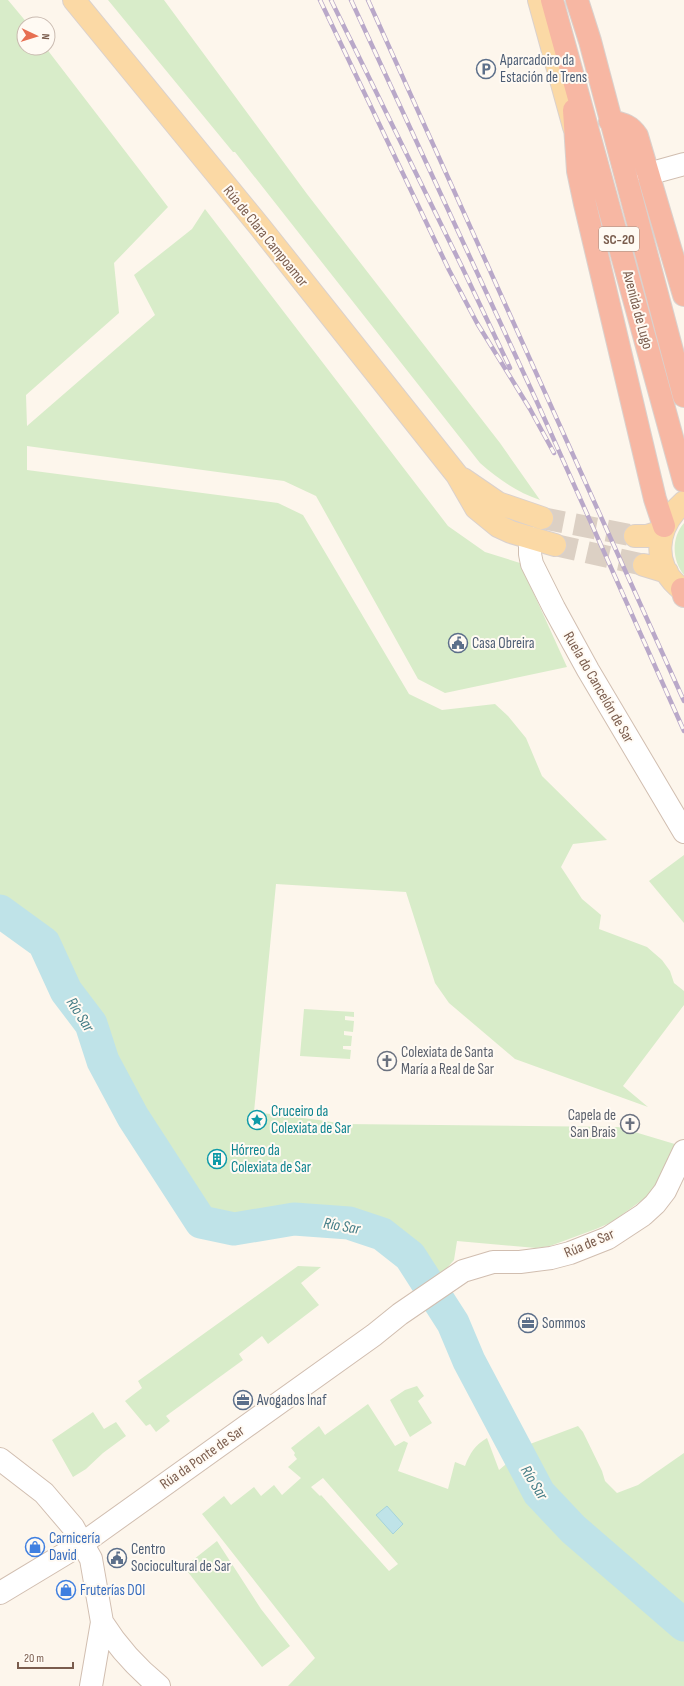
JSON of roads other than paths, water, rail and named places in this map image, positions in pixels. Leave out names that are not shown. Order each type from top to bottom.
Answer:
[{"type":"highway","name":"Avenida de Lugo","points":[[552,0],[684,480]]},
{"type":"highway","name":"Avenida de Lugo","points":[[577,0],[590,41],[684,396]]},
{"type":"highway","points":[[573,73],[574,127],[578,170],[655,499],[664,528]]},
{"type":"highway","points":[[610,121],[625,124],[632,128],[637,136],[684,295]]},
{"type":"highway","points":[[574,127],[640,364],[662,427],[684,480]]},
{"type":"main road","name":"Rúa de Clara Campoamor","points":[[74,0],[245,209],[457,475],[476,508],[498,526],[530,538],[555,545]]},
{"type":"main road","points":[[539,0],[574,127]]},
{"type":"main road","name":"Rúa de Clara Campoamor","points":[[457,475],[498,503],[542,518]]},
{"type":"main road","points":[[683,592],[667,572],[662,559],[660,545],[664,528],[673,511],[684,502]]},
{"type":"main road","points":[[635,536],[647,536],[664,528]]},
{"type":"main road","points":[[644,565],[667,572]]},
{"type":"street","points":[[648,174],[684,164]]},
{"type":"street","name":"Ruela do Cancelón de Sar","points":[[530,538],[530,554],[532,564],[554,608],[588,670],[684,832]]},
{"type":"street","name":"Rúa de Sar","points":[[400,1314],[457,1273],[493,1262],[520,1262],[551,1258],[570,1253],[608,1238],[643,1215],[656,1204],[665,1191],[684,1151]]},
{"type":"street","name":"Rúa da Ponte de Sar","points":[[0,1593],[83,1543],[374,1335],[400,1314]]},
{"type":"street","points":[[0,1459],[44,1493],[73,1527],[91,1559],[102,1622],[91,1686]]},
{"type":"street","points":[[102,1622],[113,1640],[159,1686]]},
{"type":"water","points":[[387,1506],[403,1524],[393,1534],[376,1515]]},
{"type":"waterway","name":"Río Sar","points":[[0,911],[44,943],[66,991],[91,1024],[103,1061],[133,1117],[201,1222],[234,1229],[294,1219],[349,1223],[382,1234],[410,1256],[453,1323],[469,1361],[539,1493],[573,1529],[684,1625]]},
{"type":"tunnel","points":[[542,518],[635,536]]},
{"type":"tunnel","points":[[555,545],[644,565]]},
{"type":"railway","points":[[320,0],[449,270],[477,323],[530,409],[554,453]]},
{"type":"railway","points":[[331,0],[510,368]]},
{"type":"railway","points":[[351,0],[537,402],[684,731]]},
{"type":"railway","points":[[368,0],[684,701]]},
{"type":"place","name":"Aparcadoiro da Estación de Trens","points":[[486,69]]},
{"type":"place","name":"Casa Obreira","points":[[458,643]]},
{"type":"place","name":"Colexiata de Santa María a Real de Sar","points":[[387,1061]]},
{"type":"place","name":"Cruceiro da Colexiata de Sar","points":[[257,1120]]},
{"type":"place","name":"Capela de San Brais","points":[[630,1124]]},
{"type":"place","name":"Hórreo da Colexiata de Sar","points":[[217,1159]]},
{"type":"place","name":"Sommos","points":[[528,1323]]},
{"type":"place","name":"Avogados Inaf","points":[[243,1400]]},
{"type":"place","name":"Carnicería David","points":[[35,1547]]},
{"type":"place","name":"Centro Sociocultural de Sar","points":[[117,1558]]},
{"type":"place","name":"Fruterías DOI","points":[[66,1590]]}]
